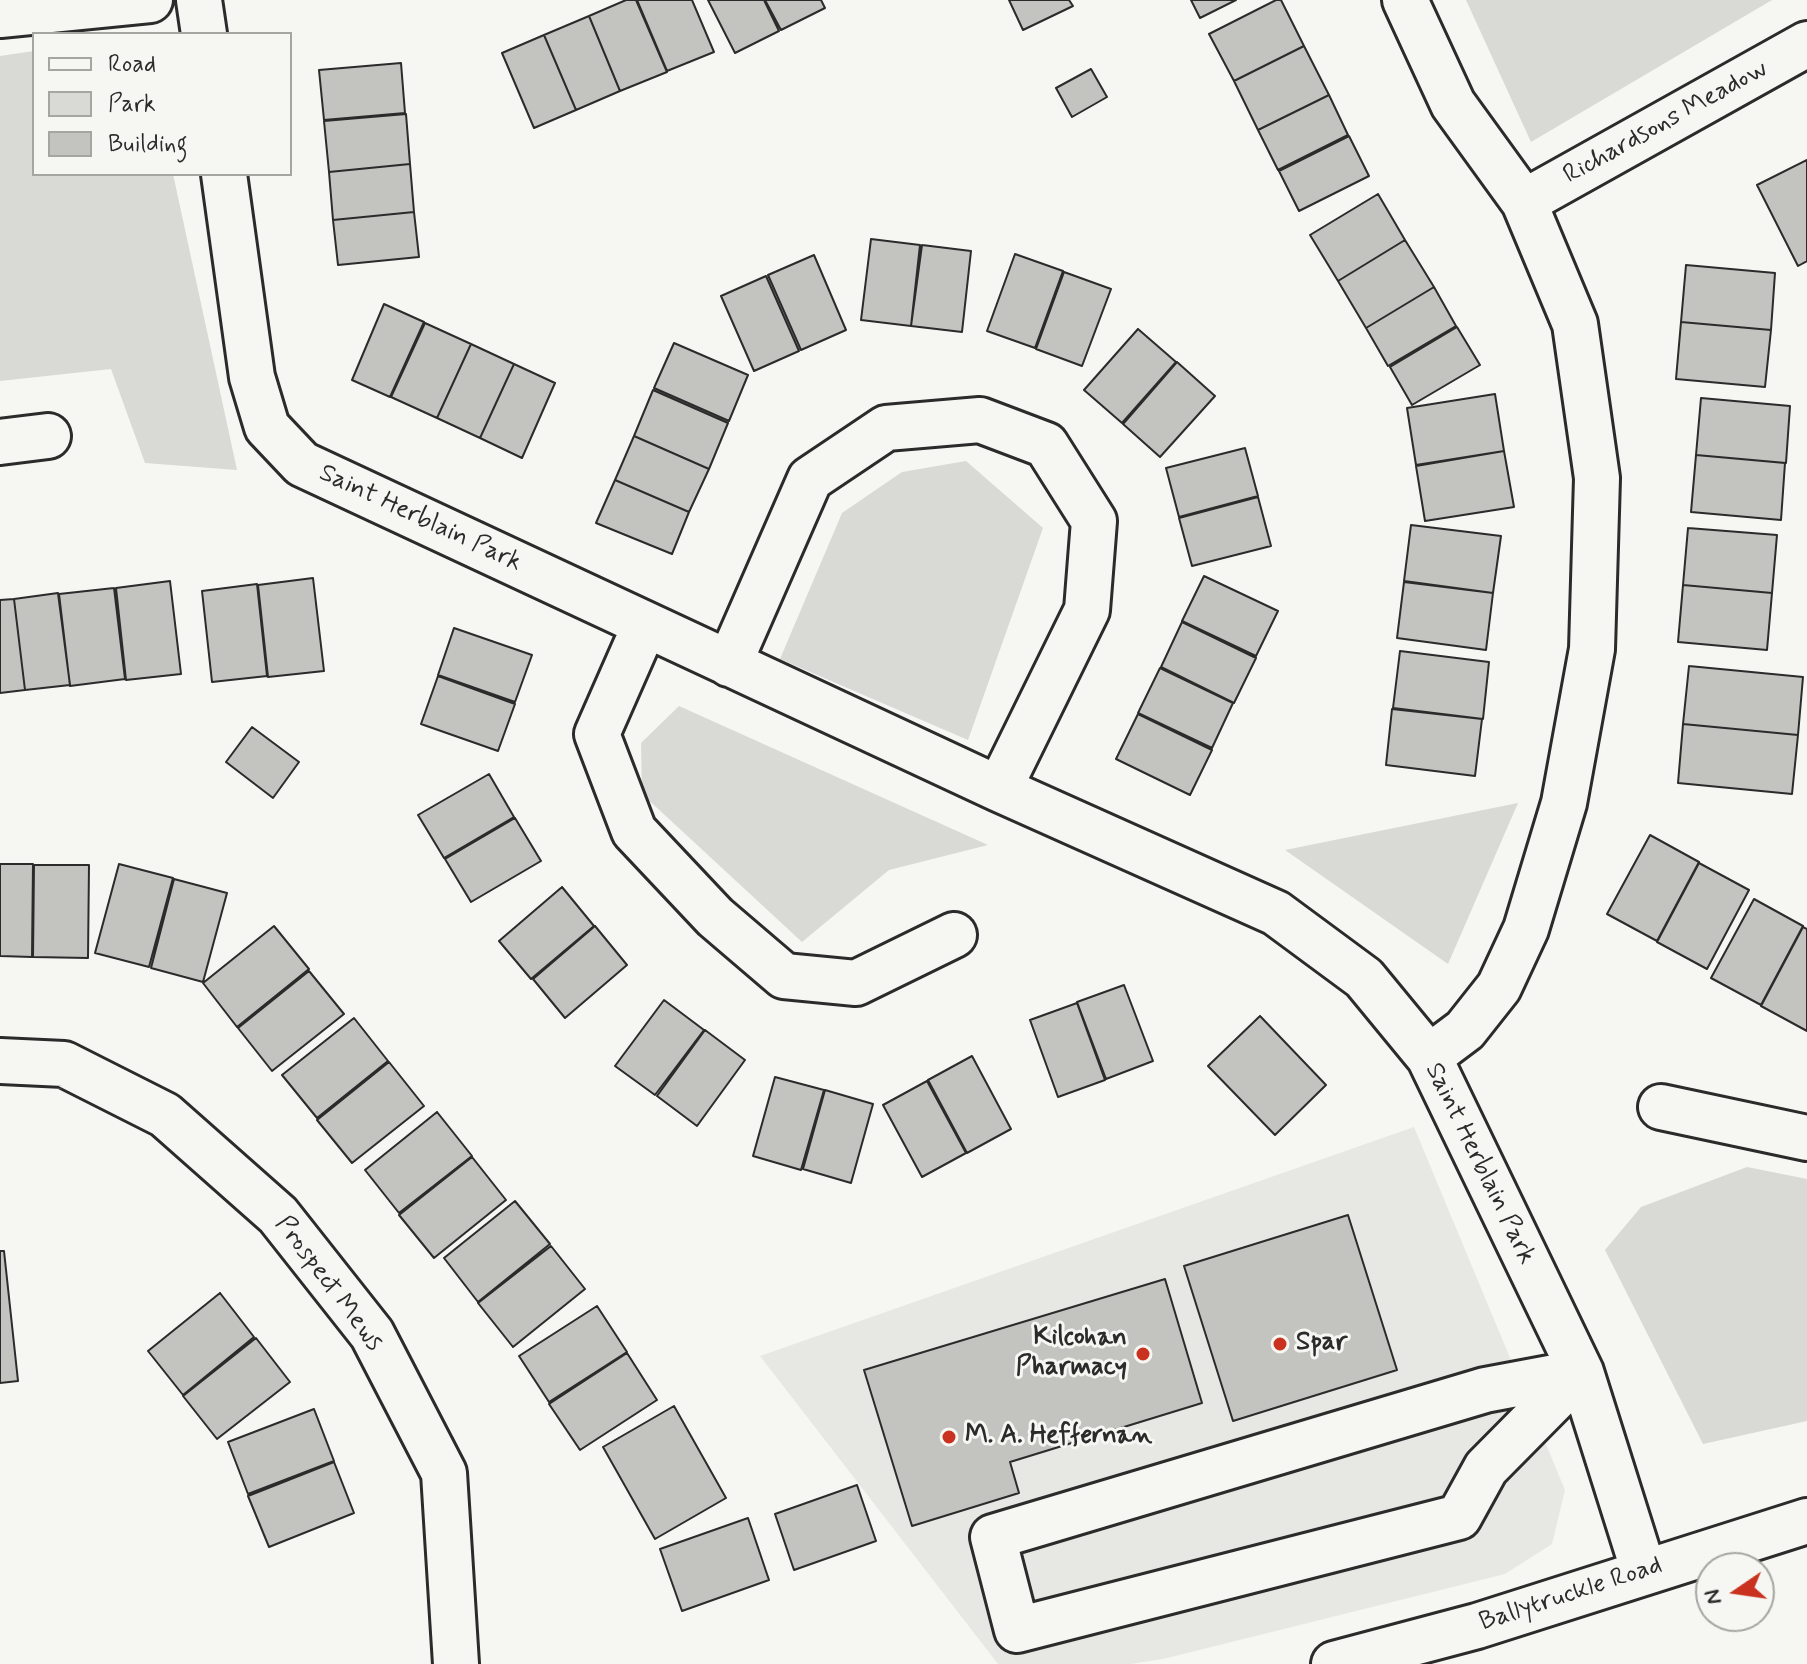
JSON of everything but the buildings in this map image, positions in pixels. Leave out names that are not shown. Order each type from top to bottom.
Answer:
[{"type":"street","points":[[0,15],[48,5],[150,0]]},
{"type":"street","points":[[199,0],[204,32]]},
{"type":"street","points":[[1405,0],[1453,104],[1524,202],[1575,324],[1597,478],[1592,649],[1564,803],[1526,929],[1499,987],[1465,1030],[1429,1057]]},
{"type":"street","name":"Richardsons Meadow","points":[[1524,202],[1807,44]]},
{"type":"street","name":"Saint Herblain Park","points":[[224,176],[252,377],[267,427],[302,464],[999,789],[1276,913],[1364,978],[1429,1057],[1581,1372],[1644,1572]]},
{"type":"street","points":[[729,664],[810,479],[886,428],[980,420],[1046,445],[1094,521],[1087,610],[999,789]]},
{"type":"street","points":[[0,442],[48,436]]},
{"type":"street","points":[[645,625],[597,734],[634,831],[715,917],[784,976],[856,983],[954,935]]},
{"type":"street","name":"Prospect Mews","points":[[0,1061],[64,1064],[165,1115],[278,1215],[372,1334],[444,1473],[456,1664]]},
{"type":"street","points":[[1661,1107],[1807,1138]]},
{"type":"street","points":[[1581,1372],[1486,1468],[1459,1517],[1017,1630],[993,1537],[1485,1390],[1581,1372]]},
{"type":"street","name":"Ballytruckle Road","points":[[1334,1664],[1477,1626],[1807,1521]]},
{"type":"shaded area","points":[[1414,1127],[1565,1490],[1552,1544],[1505,1574],[1163,1659],[1131,1664],[998,1664],[760,1356]]},
{"type":"green space","points":[[1466,0],[1772,0],[1531,142]]},
{"type":"green space","points":[[32,51],[32,176],[173,176],[237,470],[145,463],[111,369],[0,381],[0,56]]},
{"type":"green space","points":[[966,461],[1043,528],[968,740],[780,659],[842,513],[902,472]]},
{"type":"green space","points":[[679,706],[988,845],[889,870],[802,942],[642,794],[641,743]]},
{"type":"green space","points":[[1518,803],[1448,964],[1285,850]]},
{"type":"green space","points":[[1747,1167],[1807,1179],[1807,1421],[1703,1444],[1605,1250],[1641,1207]]},
{"type":"place","name":"Spar","points":[[1280,1344]]},
{"type":"place","name":"Kilcohan Pharmacy","points":[[1143,1354]]},
{"type":"place","name":"M. A. Heffernan","points":[[949,1437]]}]
